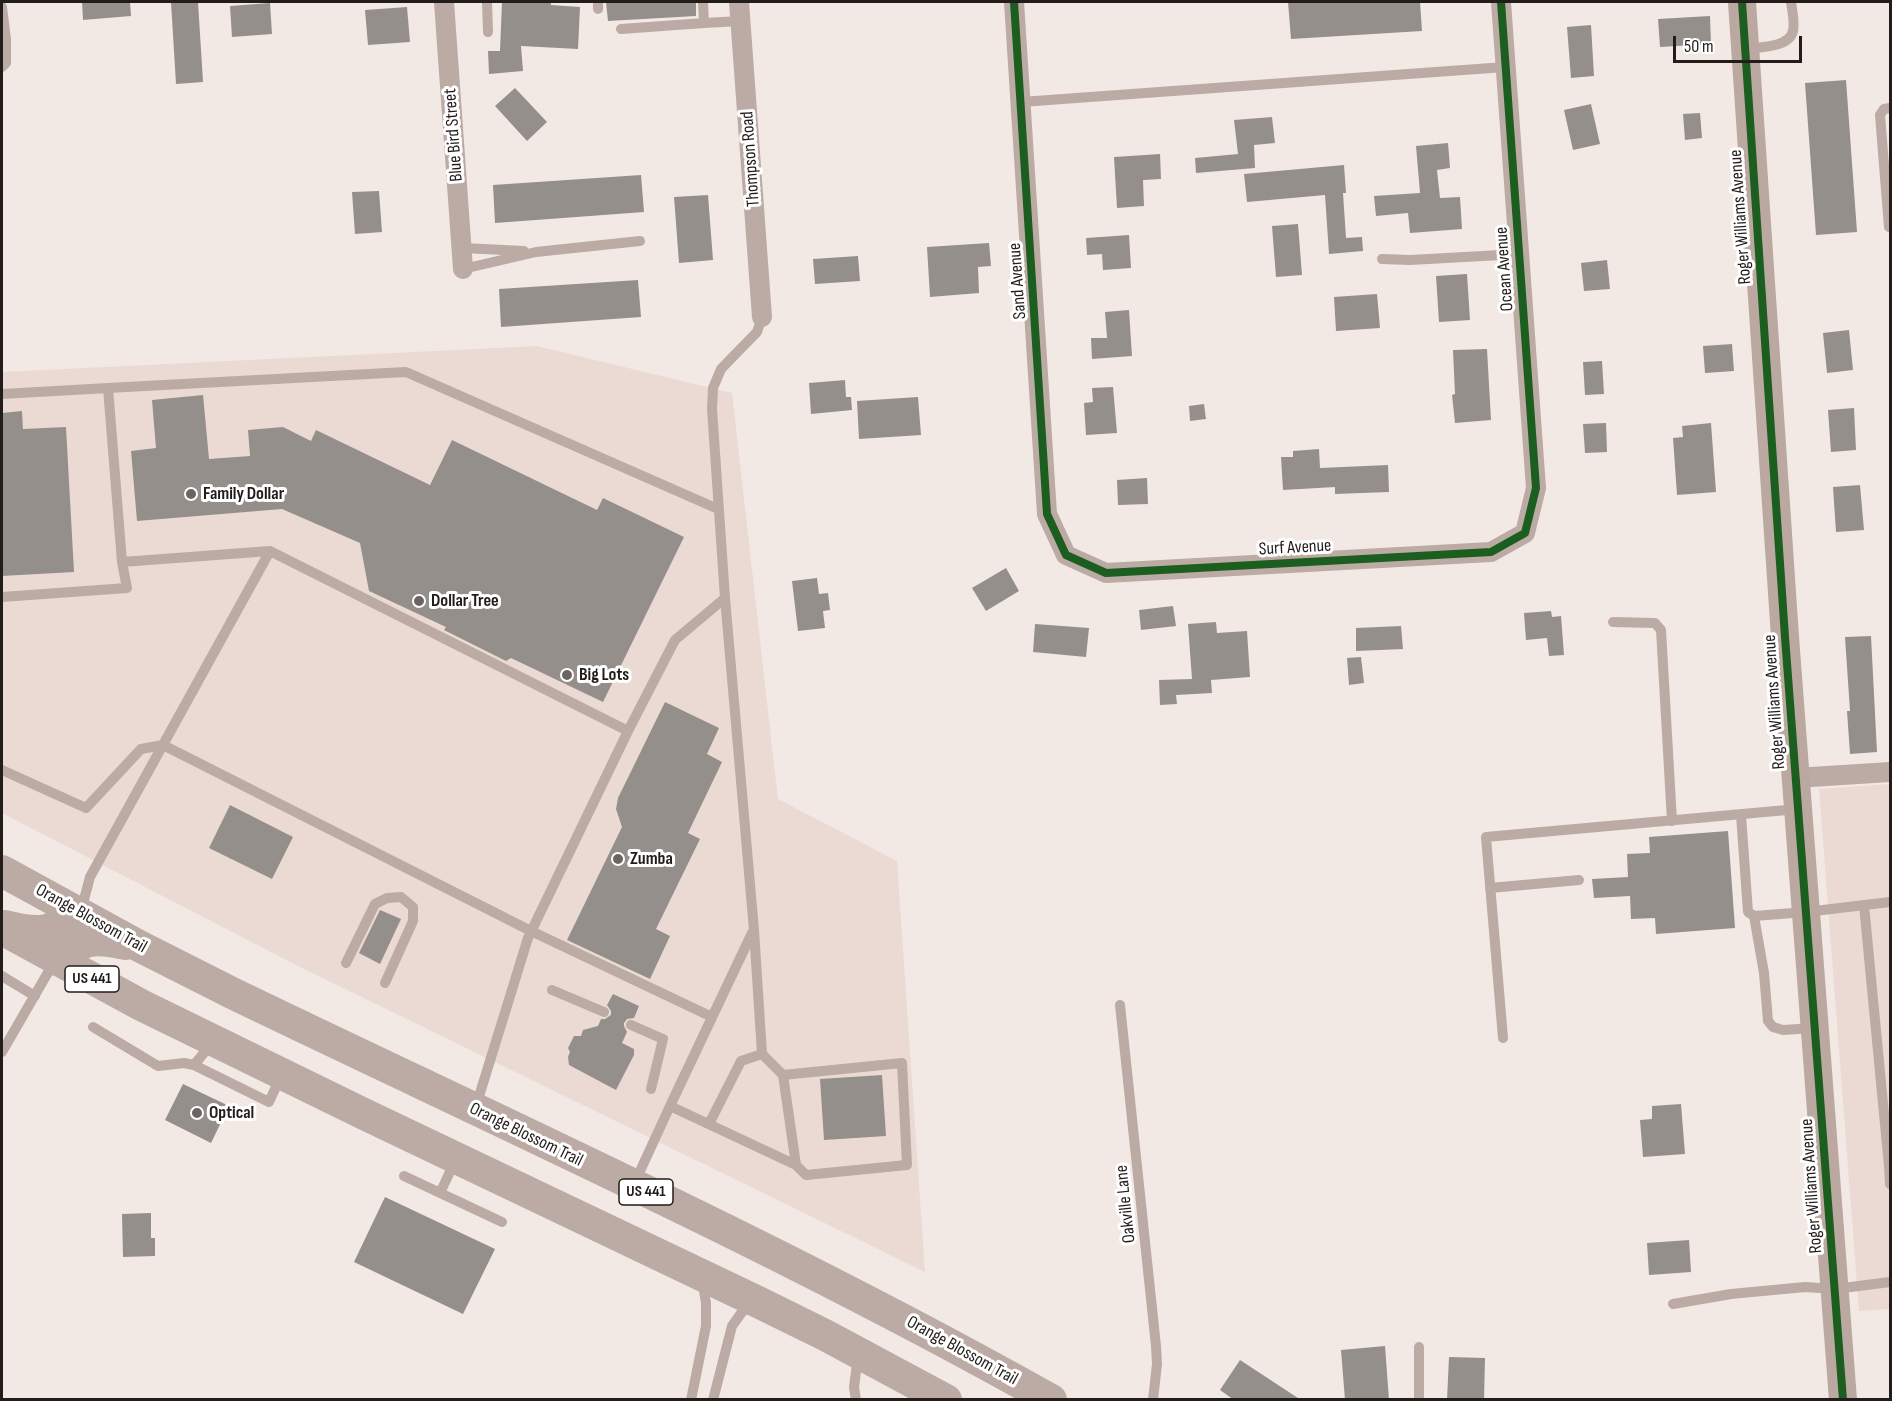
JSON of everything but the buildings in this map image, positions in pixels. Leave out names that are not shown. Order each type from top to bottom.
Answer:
[{"type":"main road","name":"Orange Blossom Trail","points":[[2,871],[139,946],[245,999],[857,1294],[1051,1400]]},
{"type":"main road","points":[[2,927],[31,932],[56,929],[80,914]]},
{"type":"main road","name":"US 441","points":[[2,927],[56,960],[141,1005],[745,1295],[946,1400]]},
{"type":"main road","points":[[56,960],[76,944],[99,939],[139,946]]},
{"type":"main road","points":[[456,1158],[475,1110]]},
{"type":"main road","points":[[745,1295],[752,1243]]},
{"type":"street","name":"Blue Bird Street","points":[[444,2],[463,269]]},
{"type":"street","name":"Sand Avenue","points":[[1014,2],[1047,514],[1066,555]]},
{"type":"street","name":"Ocean Avenue","points":[[1501,2],[1536,488],[1525,533]]},
{"type":"street","name":"Roger Williams Avenue","points":[[1742,2],[1795,778],[1843,1400]]},
{"type":"street","name":"Thompson Road","points":[[740,11],[762,317]]},
{"type":"street","name":"Surf Avenue","points":[[1066,555],[1106,573],[1491,552],[1525,533]]},
{"type":"street","points":[[1795,778],[1890,772]]},
{"type":"lane","points":[[487,2],[488,32]]},
{"type":"lane","points":[[703,2],[704,23]]},
{"type":"lane","points":[[1745,49],[1783,43],[1789,38],[1793,32],[1791,2]]},
{"type":"lane","points":[[2,6],[6,63],[2,67]]},
{"type":"lane","points":[[621,29],[704,23],[740,11]]},
{"type":"lane","points":[[1021,102],[1506,67]]},
{"type":"lane","points":[[1889,227],[1880,115],[1884,109],[1890,108]]},
{"type":"lane","points":[[463,269],[536,252],[640,242]]},
{"type":"lane","points":[[462,248],[536,252]]},
{"type":"lane","points":[[1382,259],[1410,260],[1519,254]]},
{"type":"lane","points":[[762,317],[757,332],[721,369],[713,388],[712,409],[724,598],[754,930],[762,1054],[783,1075],[796,1165]]},
{"type":"lane","points":[[2,394],[406,372],[718,509]]},
{"type":"lane","points":[[2,597],[128,588],[122,561],[108,388]]},
{"type":"lane","points":[[122,561],[270,551],[628,731]]},
{"type":"lane","points":[[80,914],[90,877],[270,551]]},
{"type":"lane","points":[[475,1110],[531,931],[628,731],[675,640],[724,598]]},
{"type":"lane","points":[[1613,622],[1655,623],[1661,630],[1671,821]]},
{"type":"lane","points":[[2,770],[86,808],[141,749],[163,745],[531,931],[712,1017]]},
{"type":"lane","points":[[1503,1038],[1486,837],[1798,809]]},
{"type":"lane","points":[[1741,815],[1748,912],[1754,916],[1890,902]]},
{"type":"lane","points":[[1490,888],[1579,880]]},
{"type":"lane","points":[[346,963],[375,904],[387,898],[401,897],[413,907],[412,921],[385,983]]},
{"type":"lane","points":[[1864,905],[1890,1184]]},
{"type":"lane","points":[[1754,916],[1764,973],[1768,1021],[1773,1027],[1783,1030],[1815,1028]]},
{"type":"lane","points":[[633,1186],[754,930]]},
{"type":"lane","points":[[2,1052],[56,960]]},
{"type":"lane","points":[[2,976],[35,996]]},
{"type":"lane","points":[[552,990],[604,1012]]},
{"type":"lane","name":"Oakville Lane","points":[[1120,1005],[1156,1346],[1154,1400]]},
{"type":"lane","points":[[631,1025],[663,1039],[651,1089]]},
{"type":"lane","points":[[93,1027],[158,1066],[184,1063],[194,1065],[269,1102],[282,1073]]},
{"type":"lane","points":[[194,1065],[214,1041]]},
{"type":"lane","points":[[709,1124],[741,1061],[762,1054]]},
{"type":"lane","points":[[670,1106],[796,1165],[806,1175],[907,1165],[902,1063],[783,1075]]},
{"type":"lane","points":[[440,1193],[456,1158]]},
{"type":"lane","points":[[404,1176],[502,1222]]},
{"type":"lane","points":[[691,1400],[706,1326],[706,1303],[700,1274]]},
{"type":"lane","points":[[1673,1304],[1731,1294],[1804,1287],[1835,1289],[1890,1282]]},
{"type":"lane","points":[[714,1400],[732,1326],[742,1312],[745,1295]]},
{"type":"lane","points":[[1419,1347],[1419,1400]]},
{"type":"lane","points":[[856,1400],[854,1388],[859,1353]]},
{"type":"shaded area","points":[[537,346],[732,393],[778,799],[897,861],[925,1272],[296,965],[2,813],[2,372]]},
{"type":"shaded area","points":[[1890,784],[1890,1309],[1859,1311],[1819,789]]},
{"type":"cycle path","points":[[1014,2],[1047,514],[1066,555],[1106,573],[1491,552],[1525,533],[1536,488],[1501,2]]},
{"type":"cycle path","points":[[1742,2],[1785,637],[1843,1400]]},
{"type":"place","name":"Family Dollar","points":[[191,494]]},
{"type":"place","name":"Dollar Tree","points":[[419,601]]},
{"type":"place","name":"Big Lots","points":[[567,675]]},
{"type":"place","name":"Zumba","points":[[618,859]]},
{"type":"place","name":"Optical","points":[[197,1113]]}]
